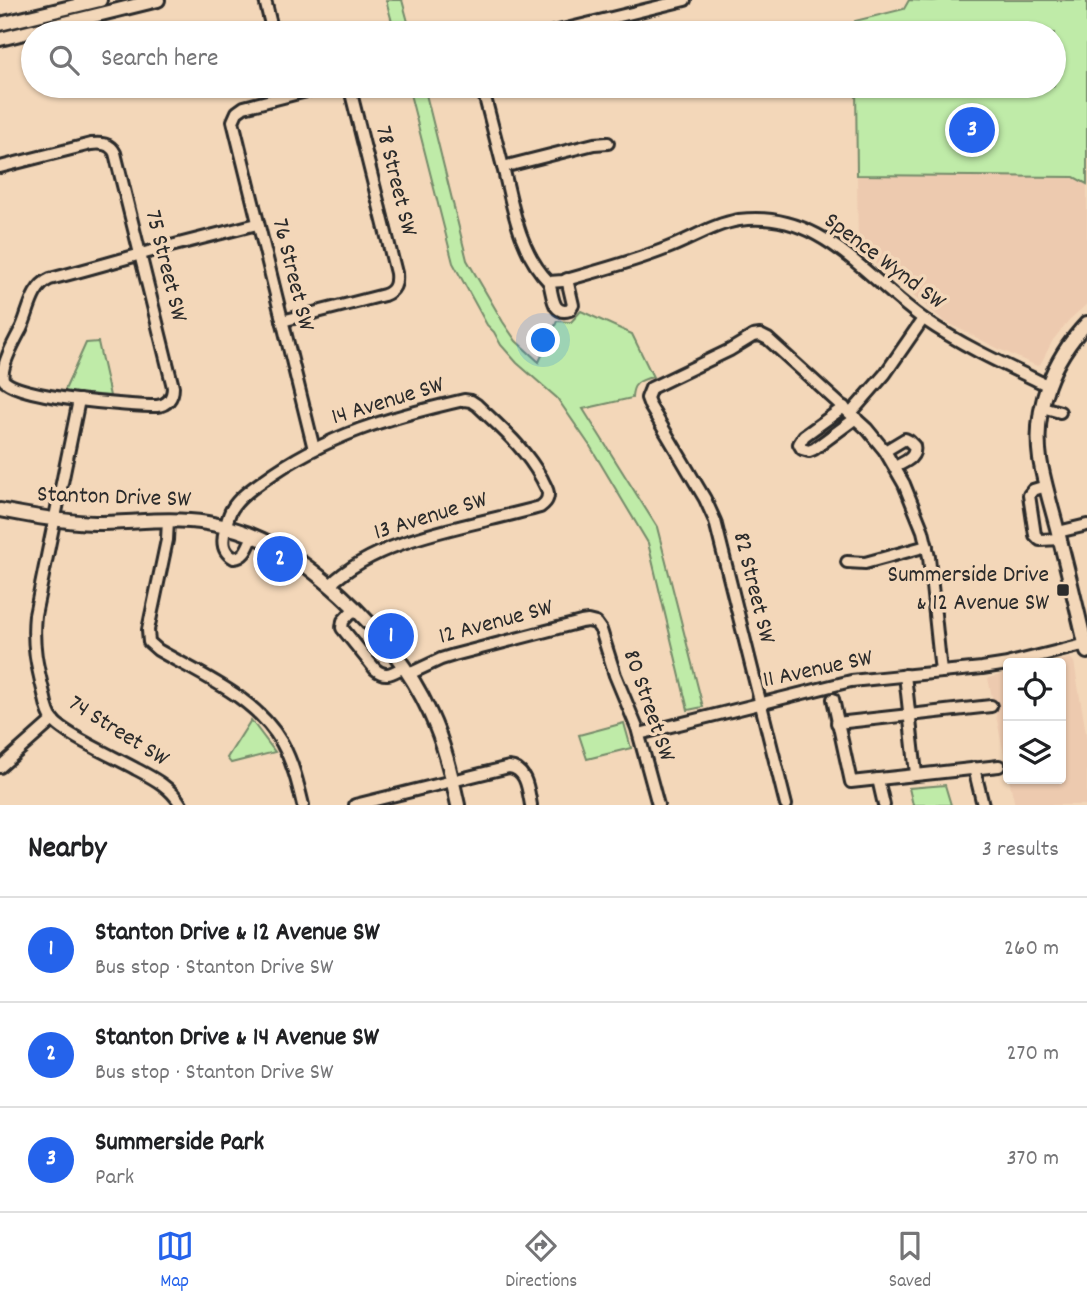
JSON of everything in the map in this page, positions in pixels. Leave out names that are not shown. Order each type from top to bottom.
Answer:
[{"type":"street","points":[[0,24],[100,0]]},
{"type":"street","points":[[73,21],[158,0]]},
{"type":"street","points":[[265,0],[270,21]]},
{"type":"street","points":[[594,21],[661,3],[685,0]]},
{"type":"street","points":[[0,39],[21,34]]},
{"type":"street","name":"76 Street SW","points":[[267,98],[237,112],[233,125],[314,449]]},
{"type":"street","name":"78 Street SW","points":[[282,321],[384,295],[395,288],[397,282],[352,98]]},
{"type":"street","points":[[485,98],[521,235],[549,282],[555,306],[563,313],[573,305],[567,279]]},
{"type":"street","points":[[503,167],[594,144],[608,143]]},
{"type":"street","name":"75 Street SW","points":[[0,167],[91,144],[110,146],[115,153],[173,387],[172,397],[162,406],[152,407],[79,400]]},
{"type":"street","name":"Spence Wynd SW","points":[[549,282],[652,254],[725,223],[765,219],[792,224],[818,234],[836,246],[923,319],[956,340],[1047,385]]},
{"type":"street","points":[[79,400],[20,390],[8,385],[3,379],[3,366],[40,285],[50,279],[257,224]]},
{"type":"street","points":[[923,319],[875,386],[850,413],[885,451],[914,506],[927,546],[941,672]]},
{"type":"street","points":[[1086,647],[1046,486],[1039,447],[1042,407],[1047,385],[1069,343],[1087,323]]},
{"type":"street","name":"82 Street SW","points":[[786,805],[715,521],[705,499],[652,410],[648,394],[658,383],[730,350],[748,338],[760,335],[768,339],[850,413]]},
{"type":"street","name":"74 Street SW","points":[[79,400],[38,602],[34,640],[36,663],[48,711],[53,720],[67,731],[151,777],[175,795],[181,805]]},
{"type":"street","name":"14 Avenue SW","points":[[226,527],[232,510],[241,499],[274,473],[314,449],[384,421],[459,401],[471,401],[477,405],[522,448],[545,485],[548,498]]},
{"type":"street","points":[[1042,407],[1060,412]]},
{"type":"street","points":[[885,451],[905,439],[915,446],[913,457],[895,467]]},
{"type":"street","points":[[1046,486],[1033,490],[1028,495],[1035,535],[1040,540],[1087,525]]},
{"type":"street","name":"13 Avenue SW","points":[[330,585],[347,571],[390,548],[426,536],[540,508],[548,498]]},
{"type":"street","name":"Stanton Drive SW","points":[[0,510],[55,520],[110,523],[167,520],[199,522],[253,536],[297,558],[355,608],[407,670],[440,737],[458,805]]},
{"type":"street","points":[[167,520],[167,540],[148,630],[149,642],[158,650],[236,695],[259,713],[282,744],[291,762],[303,805]]},
{"type":"street","points":[[226,527],[223,542],[227,553],[234,558],[244,554],[253,536]]},
{"type":"street","points":[[847,562],[865,563],[927,546]]},
{"type":"street","points":[[355,608],[343,621],[342,628],[375,669],[387,675],[407,670]]},
{"type":"street","name":"12 Avenue SW","points":[[407,670],[581,622],[596,623]]},
{"type":"street","name":"80 Street SW","points":[[596,623],[601,630],[615,675],[639,734],[658,805]]},
{"type":"street","name":"11 Avenue SW","points":[[1033,658],[1086,647]]},
{"type":"street","name":"11 Avenue SW","points":[[639,734],[851,681],[1003,664]]},
{"type":"street","points":[[905,675],[916,774]]},
{"type":"street","points":[[833,699],[850,782],[999,766]]},
{"type":"street","points":[[837,723],[991,706]]},
{"type":"street","points":[[0,767],[53,720]]},
{"type":"street","points":[[355,805],[513,767],[524,776],[531,805]]},
{"type":"street","points":[[974,768],[983,805]]},
{"type":"street","points":[[877,779],[884,805]]},
{"type":"shaded area","points":[[857,175],[1074,177],[1087,184],[1087,304],[1069,320],[1053,340],[1040,365],[999,349],[944,321],[858,249]]},
{"type":"shaded area","points":[[1070,658],[1074,662],[1087,739],[1087,805],[1015,805],[1010,784],[1066,784],[1066,659]]},
{"type":"shaded area","points":[[1003,674],[1003,749],[988,678]]},
{"type":"green space","points":[[386,0],[402,0],[408,21],[392,21]]},
{"type":"green space","points":[[909,0],[1087,0],[1087,184],[1074,177],[857,175],[856,98],[1066,98],[1066,21],[855,21],[904,9]]},
{"type":"green space","points":[[411,98],[427,98],[467,260],[516,341],[539,362],[557,321],[571,322],[581,311],[632,334],[653,377],[637,383],[632,398],[583,409],[657,527],[703,707],[688,710],[648,543],[590,446],[557,398],[501,345],[453,263]]},
{"type":"green space","points":[[98,342],[110,396],[64,392],[86,343]]},
{"type":"green space","points":[[251,720],[275,752],[231,763],[227,758]]},
{"type":"green space","points":[[624,723],[631,748],[587,759],[579,735]]},
{"type":"green space","points":[[945,785],[951,805],[913,805],[909,788]]},
{"type":"place","name":"Summerside Park","points":[[972,130]]},
{"type":"place","name":"Stanton Drive & 14 Avenue SW","points":[[280,559]]},
{"type":"place","name":"Summerside Drive & 12 Avenue SW","points":[[1063,590]]},
{"type":"place","name":"Stanton Drive & 12 Avenue SW","points":[[391,636]]}]
